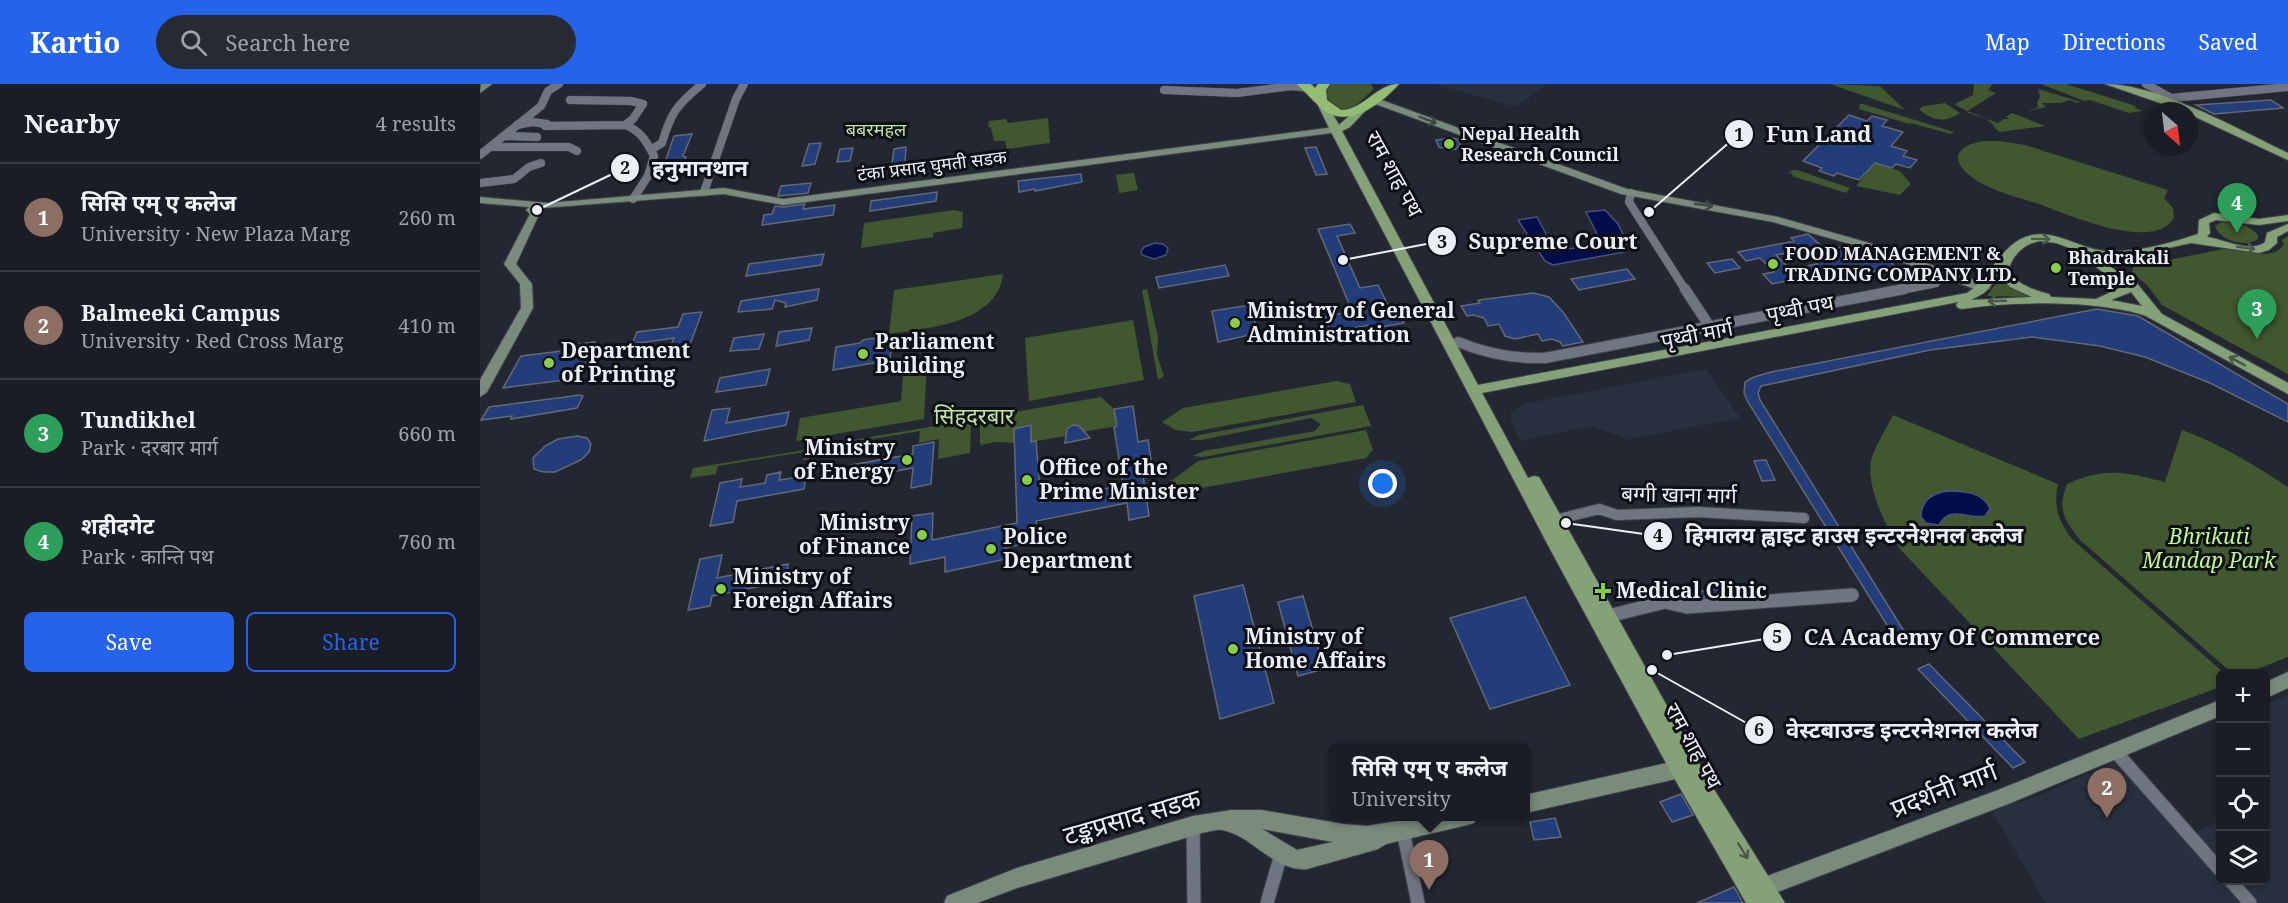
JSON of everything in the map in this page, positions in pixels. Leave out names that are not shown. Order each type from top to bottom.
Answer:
[{"type":"highway","points":[[1320,100],[1320,90],[1324,84]]},
{"type":"highway","points":[[1374,84],[1374,99]]},
{"type":"highway","points":[[1305,86],[1329,110],[1346,115],[1362,109],[1393,84]]},
{"type":"main road","points":[[2103,84],[2164,102]]},
{"type":"main road","points":[[2110,84],[2170,100],[2288,159]]},
{"type":"main road","points":[[1320,100],[1334,128]]},
{"type":"main road","points":[[1346,125],[1362,109]]},
{"type":"main road","points":[[2198,117],[2288,159]]},
{"type":"main road","name":"राम शाह पथ","points":[[1685,768],[1608,616],[1481,394],[1458,342],[1346,134],[1346,125],[1334,128],[1685,768],[1762,896]]},
{"type":"main road","points":[[1983,288],[2017,247],[2029,239],[2049,239],[2106,255],[2120,254],[2202,236],[2203,222],[2214,216],[2259,222],[2288,218]]},
{"type":"main road","points":[[2192,240],[2209,241],[2238,248],[2260,249],[2271,243],[2271,235],[2288,227]]},
{"type":"main road","points":[[2073,246],[2099,262],[2128,289],[2091,302]]},
{"type":"main road","points":[[2120,254],[2118,269],[2158,317]]},
{"type":"main road","points":[[2004,263],[2002,271],[2004,276],[2023,290],[2049,299],[2072,302]]},
{"type":"main road","name":"पृथ्वी मार्ग","points":[[1481,394],[1920,310],[1971,296],[1983,288]]},
{"type":"main road","points":[[1920,310],[1977,302],[2091,302],[2127,305],[2158,317],[2288,389]]},
{"type":"street","points":[[480,90],[487,84]]},
{"type":"street","points":[[480,155],[541,106],[548,91],[559,84]]},
{"type":"street","points":[[633,199],[648,176],[652,149],[662,143],[668,123],[678,104],[702,84]]},
{"type":"street","points":[[704,192],[735,99],[744,84]]},
{"type":"street","points":[[2146,84],[2170,100],[2288,87]]},
{"type":"street","points":[[1164,90],[1237,93],[1305,86]]},
{"type":"street","points":[[1374,99],[1628,193],[1774,219],[1865,245],[1983,288]]},
{"type":"street","points":[[570,100],[631,101],[643,104],[633,119],[625,125]]},
{"type":"street","points":[[517,125],[532,122],[547,124],[545,126],[625,125],[634,127],[646,139],[653,154]]},
{"type":"street","name":"टंका प्रसाद घुमती सडक","points":[[480,200],[527,202],[538,212],[704,192],[736,191],[765,201],[783,202],[1320,132],[1334,128]]},
{"type":"street","points":[[505,135],[537,137]]},
{"type":"street","points":[[490,147],[569,147],[576,150]]},
{"type":"street","points":[[480,183],[514,179],[530,167],[541,163]]},
{"type":"street","points":[[1628,193],[1629,202],[1708,327]]},
{"type":"street","points":[[480,392],[527,308],[526,284],[510,264],[538,212]]},
{"type":"street","points":[[1458,342],[1480,351],[1533,360],[1936,284]]},
{"type":"street","name":"बग्गी खाना मार्ग","points":[[1555,520],[1599,509],[1617,516],[1698,512],[1804,518]]},
{"type":"street","points":[[1608,616],[1665,602],[1687,607],[1852,595]]},
{"type":"street","points":[[2270,688],[2288,680]]},
{"type":"street","name":"प्रदर्शनी मार्ग","points":[[1762,896],[2216,710]]},
{"type":"street","points":[[2115,751],[2216,865]]},
{"type":"street","points":[[1530,803],[1685,768]]},
{"type":"street","points":[[1218,820],[1242,828],[1295,860],[1307,859]]},
{"type":"street","name":"टङ्कप्रसाद सडक","points":[[954,903],[985,889],[1192,825],[1218,820],[1269,820],[1354,835],[1403,831]]},
{"type":"street","name":"टङ्कप्रसाद सडक","points":[[1307,859],[1446,821]]},
{"type":"street","points":[[1192,825],[1194,903]]},
{"type":"street","points":[[1267,903],[1271,884],[1282,851],[1282,837],[1288,830],[1305,827],[1319,845],[1316,852],[1286,869],[1271,884]]},
{"type":"street","points":[[1403,831],[1418,903]]},
{"type":"street","points":[[2234,885],[2250,903]]},
{"type":"shaded area","points":[[1435,84],[1547,84],[1516,107]]},
{"type":"shaded area","points":[[1605,210],[1618,224],[1627,243],[1624,252],[1553,265],[1545,261],[1518,220],[1537,217],[1555,251],[1602,244],[1586,212]]},
{"type":"shaded area","points":[[1155,243],[1163,244],[1168,248],[1166,255],[1154,259],[1142,255],[1141,251],[1144,247]]},
{"type":"shaded area","points":[[1706,369],[1740,418],[1629,439],[1591,426],[1520,441],[1510,415],[1523,404]]},
{"type":"shaded area","points":[[1948,491],[1966,492],[1978,496],[1987,503],[1990,509],[1985,516],[1954,514],[1949,515],[1939,525],[1926,523],[1921,517],[1923,506],[1929,498]]},
{"type":"shaded area","points":[[2288,695],[2288,903],[2257,903],[2240,885],[2270,885],[2270,703]]},
{"type":"shaded area","points":[[2120,760],[2216,867],[2216,885],[2233,885],[2249,903],[2046,903],[1993,813],[2005,805],[2026,801]]},
{"type":"shaded area","points":[[2216,822],[2216,860],[2193,834]]},
{"type":"green space","points":[[1330,84],[1371,84],[1374,89],[1349,112],[1335,110],[1327,94]]},
{"type":"green space","points":[[1830,84],[1880,86],[1905,110]]},
{"type":"green space","points":[[1974,84],[1993,84],[1988,90],[1996,93],[1967,111],[1955,104],[1973,95]]},
{"type":"green space","points":[[2041,84],[2066,84],[2136,106],[2135,108],[2143,111],[2129,113],[2090,100],[2084,101]]},
{"type":"green space","points":[[2038,89],[2081,102],[2069,100],[2061,103],[2041,103],[2046,107],[2028,111],[2038,107],[2040,96]]},
{"type":"green space","points":[[1945,103],[1960,113],[1950,118],[1939,119],[1919,109],[1924,106]]},
{"type":"green space","points":[[1860,104],[1954,132],[1950,134],[1859,109]]},
{"type":"green space","points":[[2012,113],[2045,126],[2000,132],[1985,119],[1998,123],[2004,119],[2010,119],[2006,117]]},
{"type":"green space","points":[[1048,118],[1050,143],[1007,149],[1005,141],[994,141],[991,128],[988,127],[989,121],[1006,119],[1008,123]]},
{"type":"green space","points":[[1983,141],[2025,145],[2168,190],[2164,198],[2173,208],[2174,218],[2163,228],[2148,232],[2129,232],[2088,222],[1991,188],[1974,179],[1958,161],[1960,151]]},
{"type":"green space","points":[[1875,163],[1900,171],[1911,184],[1900,195],[1856,186]]},
{"type":"green space","points":[[1793,170],[1850,188],[1846,193],[1792,176],[1793,174],[1789,173]]},
{"type":"green space","points":[[1134,173],[1138,190],[1119,193],[1116,175]]},
{"type":"green space","points":[[954,210],[963,212],[962,228],[933,233],[933,237],[861,248],[864,223]]},
{"type":"green space","points":[[2222,222],[2246,226],[2258,235],[2258,239],[2253,242],[2240,243],[2228,239],[2222,236],[2215,226]]},
{"type":"green space","points":[[2288,236],[2288,374],[2162,305],[2147,285],[2132,273],[2133,267],[2224,249],[2267,254],[2276,252],[2284,245],[2282,240]]},
{"type":"green space","points":[[1003,274],[998,291],[988,304],[974,313],[940,326],[889,334],[894,290]]},
{"type":"green space","points":[[2001,276],[2019,291],[2033,297],[1987,296]]},
{"type":"green space","points":[[1147,289],[1158,337],[1157,355],[1164,376],[1158,380],[1142,290]]},
{"type":"green space","points":[[1133,320],[1144,380],[1029,401],[1025,338]]},
{"type":"green space","points":[[927,360],[924,419],[796,441],[800,418],[901,401],[904,363]]},
{"type":"green space","points":[[1337,381],[1350,384],[1356,402],[1192,432],[1176,430],[1162,422],[1183,408]]},
{"type":"green space","points":[[1101,397],[1114,409],[1117,426],[1077,433],[1080,427],[1073,425],[1067,429],[1071,435],[1031,442],[1030,426],[1014,429],[1014,443],[996,442],[980,445],[980,418]]},
{"type":"green space","points":[[1363,405],[1371,426],[1203,457],[1192,456],[1204,451],[1315,431],[1321,424],[1311,418],[1201,440],[1189,440],[1199,435]]},
{"type":"green space","points":[[1893,415],[2058,484],[2056,500],[2058,514],[2073,540],[2219,669],[2216,669],[2216,688],[2079,739],[1900,549],[1883,517],[1874,492],[1870,468],[1874,452]]},
{"type":"green space","points":[[971,420],[970,453],[938,459],[939,439],[919,443],[920,431],[860,441],[858,450],[842,451],[847,441]]},
{"type":"green space","points":[[1366,430],[1373,450],[1366,458],[1196,489],[1179,487],[1171,481],[1198,461]]},
{"type":"green space","name":"Bhrikuti Mandap Park","points":[[2182,430],[2224,448],[2288,487],[2288,657],[2257,669],[2227,669],[2080,540],[2066,520],[2062,507],[2067,484],[2104,473],[2126,474],[2165,482]]},
{"type":"green space","points":[[811,449],[809,459],[803,460],[804,452],[718,466],[716,474],[690,478],[693,468]]},
{"type":"building","points":[[2271,100],[2283,108],[2214,114],[2198,105]]},
{"type":"building","points":[[1849,115],[1867,121],[1872,116],[1887,120],[1882,126],[1903,132],[1891,146],[1907,151],[1903,156],[1917,160],[1910,168],[1896,164],[1892,168],[1875,163],[1859,180],[1837,173],[1834,176],[1819,171],[1822,168],[1803,161]]},
{"type":"building","points":[[692,134],[683,156],[686,157],[683,165],[672,166],[674,161],[665,162],[674,136]]},
{"type":"building","name":"Nepal Health Research Council","points":[[1457,139],[1460,144],[1456,149],[1451,150],[1439,147],[1436,140]]},
{"type":"building","points":[[821,143],[815,164],[802,166],[809,144]]},
{"type":"building","points":[[906,147],[905,162],[892,164],[894,149]]},
{"type":"building","points":[[1316,147],[1327,174],[1316,175],[1305,148]]},
{"type":"building","points":[[853,148],[850,161],[837,162],[840,149]]},
{"type":"building","points":[[1081,174],[1082,182],[1019,192],[1018,181]]},
{"type":"building","points":[[811,183],[808,193],[778,196],[781,186]]},
{"type":"building","points":[[937,192],[936,201],[870,211],[871,201]]},
{"type":"building","points":[[805,204],[803,209],[835,205],[833,215],[762,225],[764,215],[772,214],[775,206]]},
{"type":"building","points":[[1350,224],[1355,233],[1337,236],[1360,288],[1378,285],[1388,305],[1395,304],[1404,323],[1371,329],[1369,325],[1330,331],[1325,317],[1352,311],[1318,229]]},
{"type":"building","points":[[1808,234],[1826,250],[1847,246],[1865,263],[1887,259],[1896,267],[1832,280],[1825,273],[1772,284],[1763,274],[1774,272],[1760,258],[1746,261],[1738,252],[1794,241],[1791,238]],"holes":[[[1803,250],[1817,264],[1790,269],[1776,255]]]},
{"type":"building","points":[[824,254],[821,265],[746,276],[749,264]]},
{"type":"building","points":[[1732,259],[1740,268],[1715,273],[1707,263]]},
{"type":"building","name":"Ministry of General Administration","points":[[1225,265],[1229,276],[1159,288],[1156,277]]},
{"type":"building","points":[[1627,269],[1635,279],[1579,290],[1571,279]]},
{"type":"building","points":[[819,289],[817,300],[785,307],[786,303],[775,300],[772,309],[738,312],[741,301]]},
{"type":"building","points":[[1533,293],[1549,297],[1563,312],[1583,342],[1563,346],[1552,339],[1542,341],[1538,334],[1515,339],[1505,336],[1499,324],[1488,326],[1484,318],[1467,316],[1461,306],[1480,303],[1478,300]]},
{"type":"building","name":"Ministry of General Administration","points":[[1250,305],[1258,333],[1218,342],[1212,311]]},
{"type":"building","points":[[2097,309],[2138,316],[2288,404],[2288,422],[2210,383],[2145,357],[2100,346],[2032,337],[1930,350],[1761,386],[1758,393],[1760,400],[1907,636],[1895,638],[1748,402],[1744,393],[1745,382],[1771,372]]},
{"type":"building","points":[[702,312],[689,347],[669,349],[674,338],[632,344],[637,332],[678,327],[683,314]]},
{"type":"building","points":[[812,328],[809,340],[776,346],[779,332]]},
{"type":"building","points":[[764,334],[759,349],[730,351],[734,338]]},
{"type":"building","name":"Parliament Building","points":[[874,338],[875,341],[892,338],[890,360],[833,370],[836,347]]},
{"type":"building","name":"Department of Printing","points":[[595,342],[580,378],[503,388],[521,356],[570,350],[572,345]]},
{"type":"building","points":[[770,369],[766,385],[716,392],[720,378]]},
{"type":"building","points":[[583,396],[577,408],[511,419],[512,416],[481,420],[489,407]]},
{"type":"building","name":"Office of the Prime Minister","points":[[1133,406],[1138,442],[1148,440],[1153,473],[1143,475],[1149,516],[1129,520],[1127,503],[1036,521],[1037,541],[1005,548],[1006,559],[945,572],[945,557],[910,564],[912,516],[933,513],[932,540],[1017,523],[1014,429],[1031,425],[1031,442],[1036,441],[1041,502],[1123,485],[1114,427],[1117,426],[1114,409]]},
{"type":"building","points":[[730,408],[726,423],[789,412],[786,425],[704,441],[712,410]]},
{"type":"building","points":[[1073,425],[1079,426],[1090,438],[1065,443],[1067,429]]},
{"type":"building","points":[[578,436],[587,438],[591,444],[589,452],[581,460],[555,472],[534,469],[533,458],[545,446],[558,439]]},
{"type":"building","name":"Ministry of Energy","points":[[934,442],[931,484],[911,488],[913,468],[849,479],[851,465],[913,454],[913,446]]},
{"type":"building","points":[[1766,460],[1775,480],[1762,481],[1754,461]]},
{"type":"building","points":[[781,472],[779,480],[806,476],[804,489],[737,501],[733,522],[710,526],[720,483],[742,479],[740,487],[765,483],[767,475]]},
{"type":"building","name":"Ministry of Foreign Affairs","points":[[722,555],[717,578],[788,564],[786,581],[712,596],[710,606],[688,610],[700,559]]},
{"type":"building","name":"Ministry of Home Affairs","points":[[1243,585],[1274,703],[1220,719],[1194,596]]},
{"type":"building","points":[[1729,587],[1732,595],[1698,598],[1695,592]]},
{"type":"building","name":"Ministry of Home Affairs","points":[[1303,596],[1324,669],[1298,676],[1278,602]]},
{"type":"building","points":[[1525,597],[1570,685],[1490,709],[1450,618]]},
{"type":"building","points":[[1929,664],[2025,762],[2013,768],[1918,669]]},
{"type":"building","points":[[1681,794],[1693,815],[1672,822],[1660,802]]},
{"type":"building","points":[[1555,818],[1561,837],[1534,840],[1530,822]]},
{"type":"building","points":[[1734,887],[1743,903],[1697,903]]},
{"type":"place","name":"Nepal Health Research Council","points":[[1449,144]]},
{"type":"place","name":"हनुमानथान","points":[[537,210]]},
{"type":"place","name":"Fun Land","points":[[1649,212]]},
{"type":"place","name":"शहीदगेट","points":[[2237,233]]},
{"type":"place","name":"Supreme Court","points":[[1343,260]]},
{"type":"place","name":"FOOD MANAGEMENT & TRADING COMPANY LTD.","points":[[1773,264]]},
{"type":"place","name":"Bhadrakali Temple","points":[[2056,268]]},
{"type":"place","name":"Ministry of General Administration","points":[[1235,323]]},
{"type":"place","name":"Tundikhel","points":[[2257,339]]},
{"type":"place","name":"Parliament Building","points":[[863,354]]},
{"type":"place","name":"Department of Printing","points":[[549,363]]},
{"type":"place","name":"Ministry of Energy","points":[[907,460]]},
{"type":"place","name":"Office of the Prime Minister","points":[[1027,480]]},
{"type":"place","name":"हिमालय ह्वाइट हाउस इन्टरनेशनल कलेज","points":[[1566,523]]},
{"type":"place","name":"Ministry of Finance","points":[[922,535]]},
{"type":"place","name":"Police Department","points":[[991,549]]},
{"type":"place","name":"Ministry of Foreign Affairs","points":[[721,589]]},
{"type":"place","name":"Medical Clinic","points":[[1603,591]]},
{"type":"place","name":"Ministry of Home Affairs","points":[[1233,649]]},
{"type":"place","name":"CA Academy Of Commerce","points":[[1667,655]]},
{"type":"place","name":"वेस्टबाउन्ड इन्टरनेशनल कलेज","points":[[1652,670]]},
{"type":"place","name":"Balmeeki Campus","points":[[2107,818]]},
{"type":"place","name":"सिसि एम् ए कलेज","points":[[1429,890]]},
{"type":"district","name":"बबरमहल","points":[[876,130]]},
{"type":"district","name":"सिंहदरबार","points":[[974,416]]}]
